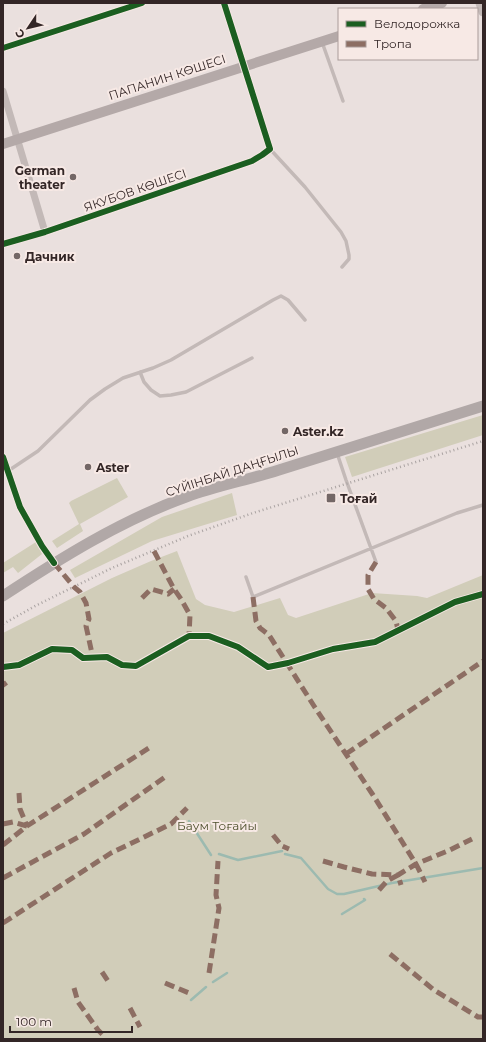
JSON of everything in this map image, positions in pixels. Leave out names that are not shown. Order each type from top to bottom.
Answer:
[{"type":"main road","points":[[426,8],[442,3]]},
{"type":"main road","name":"ПАПАНИН КӨШЕСІ","points":[[3,144],[338,36]]},
{"type":"main road","name":"СҮЙІНБАЙ ДАҢҒЫЛЫ","points":[[3,596],[54,563],[109,531],[186,497],[277,471],[483,406]]},
{"type":"street","points":[[3,48],[142,3]]},
{"type":"street","points":[[224,3],[270,149]]},
{"type":"street","points":[[480,3],[483,12]]},
{"type":"street","points":[[3,91],[45,232]]},
{"type":"street","name":"ЯКУБОВ КӨШЕСІ","points":[[3,244],[45,232],[252,160],[270,149]]},
{"type":"street","points":[[3,457],[5,473],[20,508],[42,546],[54,563]]},
{"type":"lane","points":[[322,41],[343,101]]},
{"type":"lane","points":[[270,149],[305,187],[341,232],[346,241],[349,255],[349,259],[342,267]]},
{"type":"lane","points":[[5,473],[38,450],[90,400],[105,389],[123,378],[171,360],[272,300],[281,296],[288,300],[305,320]]},
{"type":"lane","points":[[140,372],[144,382],[151,390],[160,396],[171,395],[186,392],[252,358]]},
{"type":"lane","points":[[336,452],[376,562]]},
{"type":"lane","points":[[246,577],[253,597],[457,513],[483,505]]},
{"type":"green space","points":[[483,415],[483,435],[352,477],[345,457]]},
{"type":"green space","points":[[117,478],[128,497],[80,524],[83,531],[57,548],[52,541],[79,524],[69,503]]},
{"type":"green space","points":[[232,493],[237,515],[152,541],[75,578],[70,570],[162,517]]},
{"type":"green space","points":[[36,542],[42,554],[18,573],[13,567],[3,573],[3,563]]},
{"type":"green space","name":"Баум Тоғайы","points":[[177,551],[196,599],[205,605],[234,612],[280,598],[288,615],[296,618],[372,593],[427,598],[483,575],[483,1039],[3,1039],[3,633],[112,578]]},
{"type":"waterway","points":[[189,821],[211,855]]},
{"type":"waterway","points":[[219,854],[238,860],[282,851]]},
{"type":"waterway","points":[[285,854],[301,858],[328,889],[337,894],[344,894],[392,883],[483,868]]},
{"type":"waterway","points":[[342,914],[365,900],[364,899]]},
{"type":"waterway","points":[[213,982],[227,973]]},
{"type":"waterway","points":[[191,1000],[206,987]]},
{"type":"railway","points":[[3,624],[37,605],[112,568],[188,536],[253,513],[483,441]]},
{"type":"marked path","points":[[154,551],[190,615],[189,636]]},
{"type":"marked path","points":[[376,562],[368,575],[368,589],[374,599],[386,608],[396,621],[398,630]]},
{"type":"marked path","points":[[54,563],[80,592],[86,603],[89,619],[86,626],[93,658]]},
{"type":"marked path","points":[[142,598],[151,589],[168,594],[174,589]]},
{"type":"marked path","points":[[253,597],[256,621],[260,628],[269,635],[373,795],[416,864],[425,882]]},
{"type":"marked path","points":[[346,754],[483,661]]},
{"type":"marked path","points":[[3,682],[6,686]]},
{"type":"marked path","points":[[3,845],[27,826],[152,746]]},
{"type":"marked path","points":[[3,878],[84,834],[168,775]]},
{"type":"marked path","points":[[19,793],[20,809],[27,826]]},
{"type":"marked path","points":[[3,923],[111,853],[171,824],[187,808]]},
{"type":"marked path","points":[[3,824],[13,822],[27,826]]},
{"type":"marked path","points":[[273,835],[282,846],[289,849]]},
{"type":"marked path","points":[[323,861],[372,874],[398,875],[416,864],[472,839]]},
{"type":"marked path","points":[[209,973],[219,908],[216,895],[218,861]]},
{"type":"marked path","points":[[379,890],[387,881],[398,875],[401,885]]},
{"type":"marked path","points":[[390,954],[434,990],[478,1017],[483,1017]]},
{"type":"marked path","points":[[102,972],[108,981]]},
{"type":"marked path","points":[[165,983],[189,993]]},
{"type":"marked path","points":[[74,988],[78,1002],[98,1030],[105,1037]]},
{"type":"marked path","points":[[130,1008],[140,1027]]},
{"type":"cycle path","points":[[3,48],[142,3]]},
{"type":"cycle path","points":[[3,244],[45,232],[252,161],[270,149],[224,3]]},
{"type":"cycle path","points":[[3,457],[20,507],[42,546],[54,563]]},
{"type":"cycle path","points":[[3,667],[19,665],[52,649],[72,650],[83,658],[107,657],[122,665],[136,666],[189,636],[209,636],[238,647],[268,667],[288,663],[333,649],[375,642],[455,602],[483,594]]},
{"type":"place","name":"German theater","points":[[73,177]]},
{"type":"place","name":"Дачник","points":[[17,256]]},
{"type":"place","name":"Aster.kz","points":[[285,431]]},
{"type":"place","name":"Aster","points":[[88,467]]},
{"type":"place","name":"Тоғай","points":[[331,498]]}]
